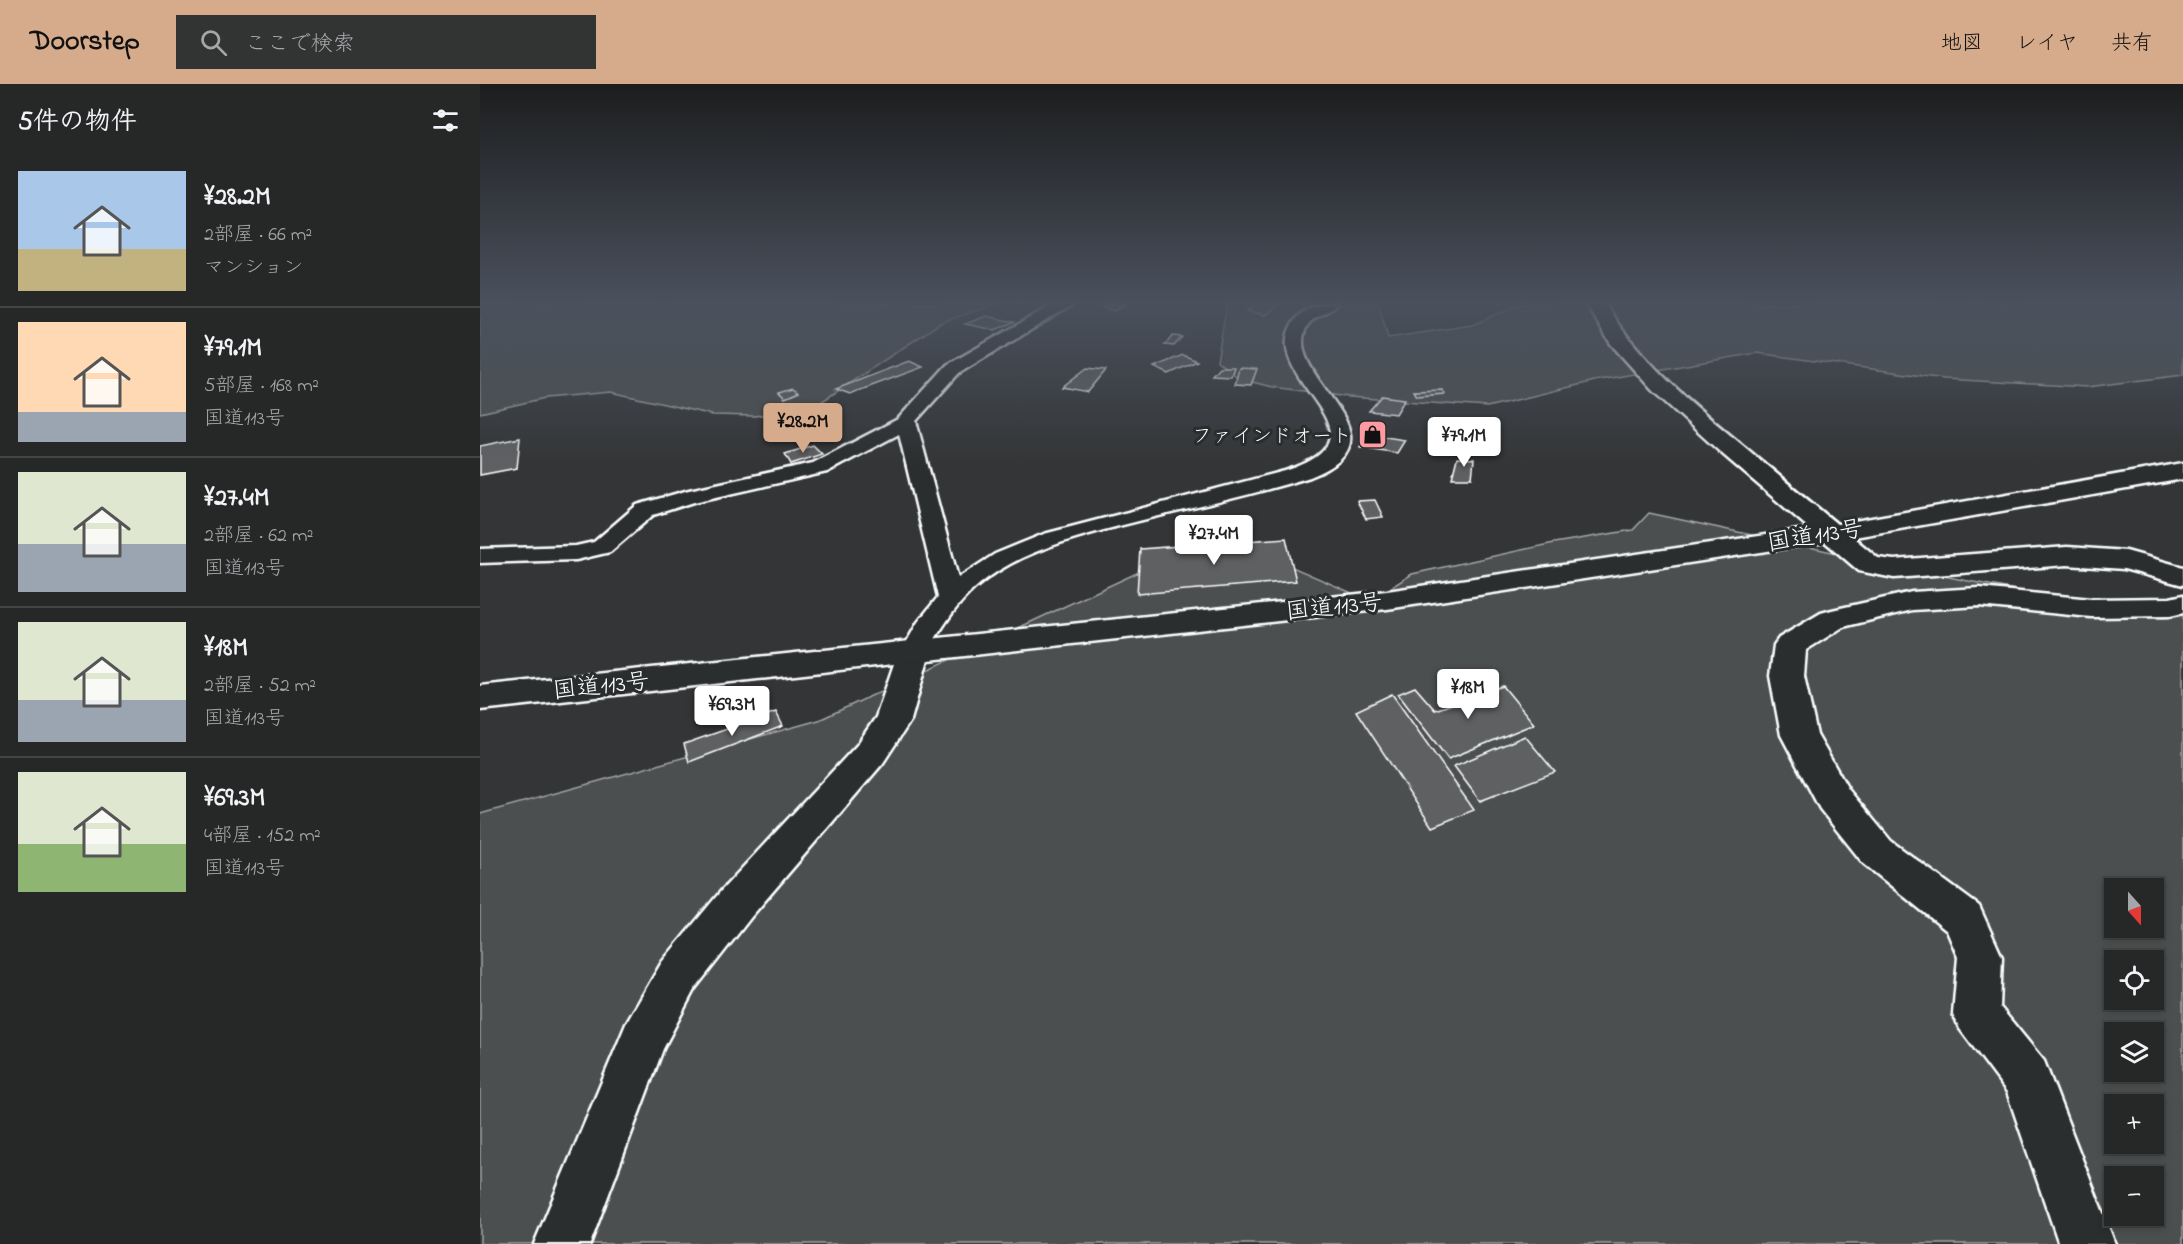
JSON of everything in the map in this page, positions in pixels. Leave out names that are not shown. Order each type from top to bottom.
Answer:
[{"type":"main road","points":[[1634,358],[1761,476],[1869,564],[1894,569],[2067,556],[2126,560],[2183,576]]},
{"type":"main road","name":"国道113号","points":[[480,698],[1388,600],[1832,533],[2183,471]]},
{"type":"main road","points":[[2087,1244],[2027,1078],[1976,1014],[1980,957],[1964,919],[1877,852],[1834,799],[1799,735],[1787,676],[1790,645],[1832,620],[1912,601],[1980,597],[2091,608],[2170,607],[2183,604]]},
{"type":"main road","points":[[562,1244],[643,1040],[678,976],[736,904],[870,754],[892,720],[914,652]]},
{"type":"street","points":[[480,556],[576,554],[602,547],[645,510],[689,497],[820,468],[907,422],[953,369],[972,358]]},
{"type":"street","points":[[914,652],[922,635],[951,598],[987,568],[1026,548],[1066,533],[1278,478],[1318,466],[1331,458],[1339,446],[1340,433],[1332,408],[1299,365],[1297,358]]},
{"type":"street","points":[[907,422],[951,598]]},
{"type":"shaded area","points":[[480,358],[887,358],[815,406],[755,416],[713,415],[611,392],[545,398],[480,413]]},
{"type":"shaded area","points":[[1218,358],[1727,358],[1599,380],[1487,407],[1349,397],[1272,387],[1240,379],[1217,361]]},
{"type":"shaded area","points":[[1794,358],[2183,358],[2183,375],[2087,387],[1944,379]]},
{"type":"shaded area","points":[[1649,513],[1963,580],[2163,618],[2183,614],[2183,1244],[480,1244],[480,814],[819,720],[1219,535],[1370,601],[1412,574],[1554,543],[1633,530]]},
{"type":"building","points":[[1175,358],[1190,358],[1197,361],[1169,374],[1154,367]]},
{"type":"building","points":[[909,361],[923,367],[850,394],[836,389]]},
{"type":"building","points":[[1219,367],[1234,367],[1231,376],[1212,375]]},
{"type":"building","points":[[1087,368],[1106,370],[1088,392],[1062,387]]},
{"type":"building","points":[[1239,368],[1257,369],[1251,385],[1235,384]]},
{"type":"building","points":[[793,388],[799,392],[785,398],[779,392]]},
{"type":"building","points":[[1442,390],[1445,394],[1417,396],[1414,391]]},
{"type":"building","points":[[1382,396],[1405,399],[1396,414],[1369,411]]},
{"type":"building","points":[[798,401],[799,406],[770,411],[770,405]]},
{"type":"building","points":[[1366,434],[1405,440],[1397,453],[1360,447]]},
{"type":"building","points":[[520,438],[517,468],[480,475],[480,446]]},
{"type":"building","points":[[813,445],[822,454],[791,464],[785,454]]},
{"type":"building","points":[[1457,458],[1474,459],[1472,478],[1452,478]]},
{"type":"building","points":[[1375,500],[1383,517],[1366,519],[1357,501]]},
{"type":"building","points":[[1286,538],[1296,581],[1137,594],[1140,549]]},
{"type":"building","points":[[1503,686],[1534,724],[1448,759],[1398,694],[1415,687],[1435,710]]},
{"type":"building","points":[[1392,694],[1474,810],[1432,827],[1356,711]]},
{"type":"building","points":[[776,712],[783,726],[689,762],[684,744]]},
{"type":"building","points":[[1525,736],[1555,772],[1480,801],[1454,766]]},
{"type":"place","name":"ファインドオート","points":[[1373,435]]}]
